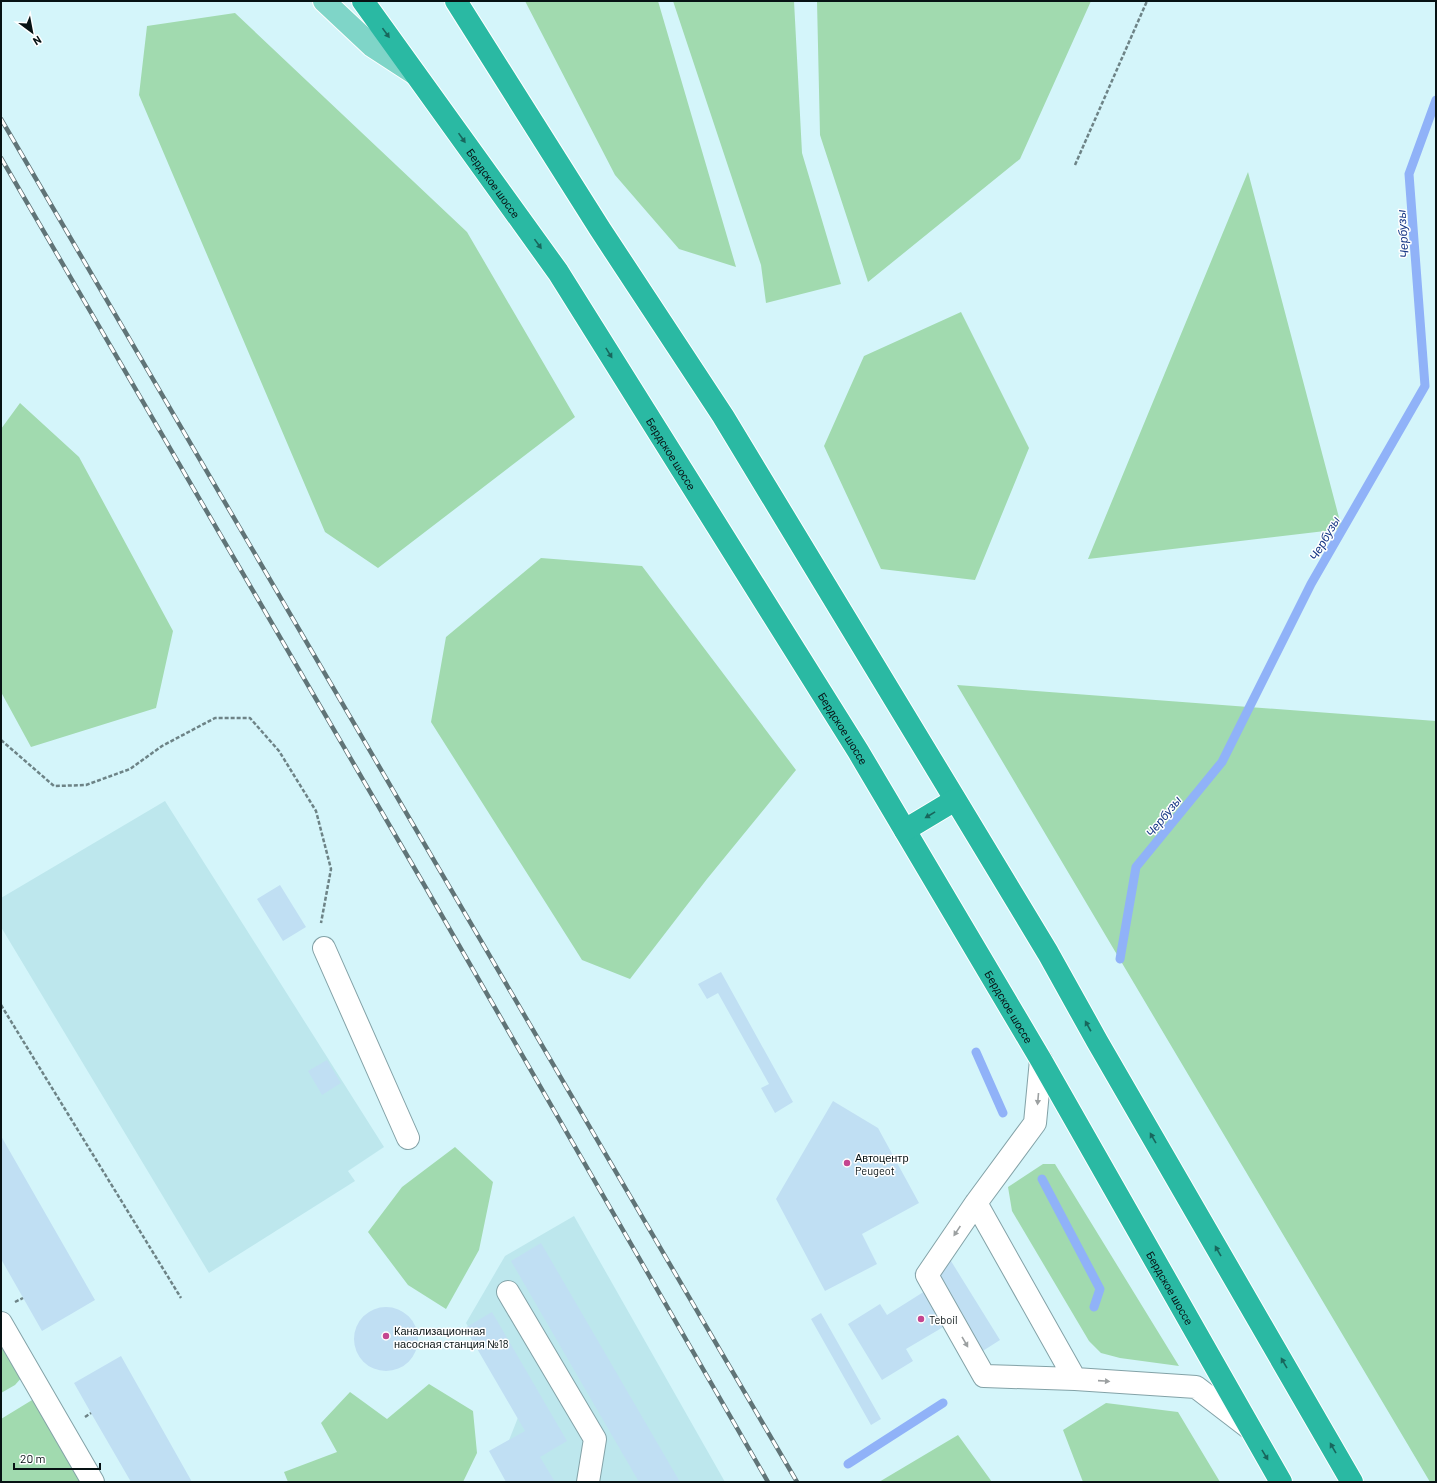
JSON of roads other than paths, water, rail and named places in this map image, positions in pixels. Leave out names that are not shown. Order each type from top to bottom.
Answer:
[{"type":"highway","name":"Бердское шоссе","points":[[363,1],[558,272],[854,744],[1041,1060],[1248,1427],[1281,1482]]},
{"type":"highway","points":[[456,1],[600,229],[723,416],[1048,953],[1097,1041],[1352,1482]]},
{"type":"highway","points":[[471,1],[478,36]]},
{"type":"highway","points":[[905,830],[955,800]]},
{"type":"main road","points":[[324,1],[372,46],[416,75]]},
{"type":"lane","points":[[324,948],[408,1138]]},
{"type":"lane","points":[[1041,1060],[1035,1123],[976,1203],[927,1275],[984,1376],[1075,1378],[1196,1387],[1248,1427]]},
{"type":"lane","points":[[976,1203],[1075,1378]]},
{"type":"lane","points":[[508,1292],[595,1439],[588,1482]]},
{"type":"lane","points":[[1,1323],[93,1482]]},
{"type":"waterway","name":"Чербузы","points":[[1120,959],[1136,867],[1222,762],[1311,584],[1425,386],[1409,174],[1436,100]]},
{"type":"waterway","points":[[976,1052],[1003,1113]]},
{"type":"waterway","points":[[1042,1179],[1100,1289],[1094,1307]]},
{"type":"waterway","points":[[848,1464],[943,1403]]},
{"type":"railway","points":[[1,119],[797,1482]]},
{"type":"railway","points":[[1,158],[426,888],[768,1482]]},
{"type":"place","name":"Автоцентр Peugeot","points":[[847,1163]]},
{"type":"place","name":"Teboil","points":[[921,1319]]},
{"type":"place","name":"Канализационная насосная станция №18","points":[[386,1336]]}]
